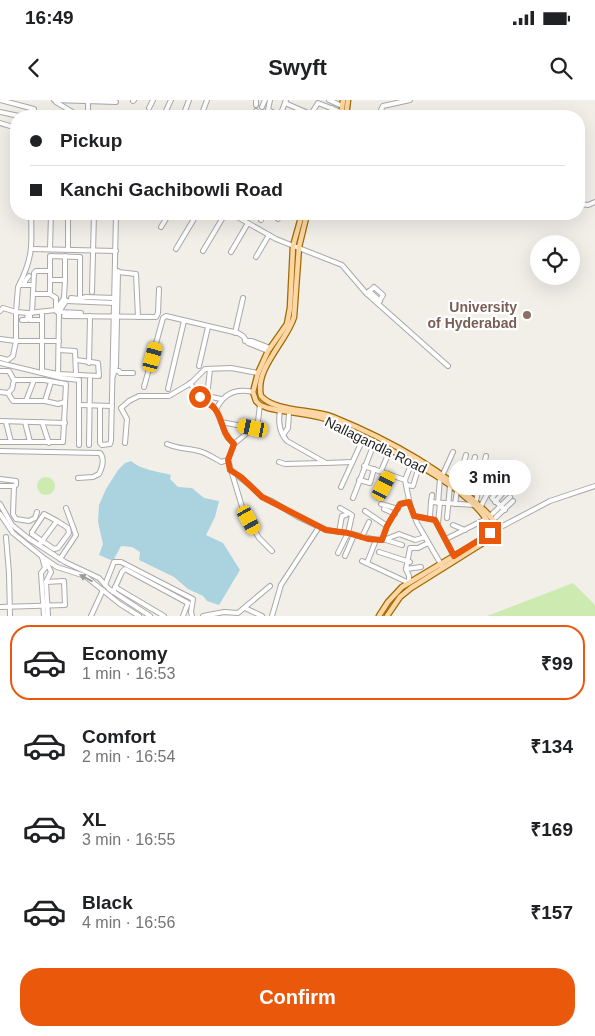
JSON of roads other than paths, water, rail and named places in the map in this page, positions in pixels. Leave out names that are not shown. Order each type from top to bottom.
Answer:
[{"type":"main road","points":[[342,110],[343,100]]},
{"type":"main road","name":"Nallagandla Road","points":[[252,392],[269,349],[287,324],[301,220]]},
{"type":"main road","name":"Nallagandla Road","points":[[305,220],[296,246],[294,317],[288,333],[272,355],[263,374],[260,391],[262,398],[276,406],[348,423],[419,460],[457,488],[490,518],[492,531],[489,535],[454,556]]},
{"type":"main road","points":[[252,392],[254,399],[260,405]]},
{"type":"main road","name":"Nallagandla Road","points":[[260,405],[289,413],[319,415],[375,441],[419,466],[442,476],[450,486],[466,492],[475,503],[481,506],[497,529]]},
{"type":"main road","points":[[379,616],[390,599],[409,584],[494,536],[497,529]]},
{"type":"main road","points":[[387,616],[400,597],[454,556]]},
{"type":"street","points":[[0,100],[34,109]]},
{"type":"street","points":[[70,110],[54,100],[116,102]]},
{"type":"street","points":[[149,108],[153,100]]},
{"type":"street","points":[[262,107],[265,100]]},
{"type":"street","points":[[329,100],[342,106]]},
{"type":"street","points":[[381,110],[383,106],[410,100]]},
{"type":"street","points":[[286,101],[302,110]]},
{"type":"street","points":[[314,110],[318,103],[335,110]]},
{"type":"street","points":[[0,123],[10,126]]},
{"type":"street","points":[[0,358],[11,359],[19,285],[28,266],[31,249],[31,220]]},
{"type":"street","points":[[50,249],[51,220]]},
{"type":"street","points":[[68,220],[68,249]]},
{"type":"street","points":[[92,292],[94,220]]},
{"type":"street","points":[[116,370],[115,301],[118,220]]},
{"type":"street","points":[[100,406],[100,443],[102,445],[111,443],[112,406],[116,370],[118,220]]},
{"type":"street","points":[[161,227],[165,220]]},
{"type":"street","points":[[176,249],[193,220]]},
{"type":"street","points":[[203,251],[221,220]]},
{"type":"street","points":[[242,220],[269,235],[342,265],[368,293],[448,366]]},
{"type":"street","points":[[231,252],[246,222]]},
{"type":"street","points":[[256,257],[269,235]]},
{"type":"street","points":[[31,249],[116,252]]},
{"type":"street","points":[[50,294],[50,256],[80,257],[80,300]]},
{"type":"street","points":[[58,311],[65,300],[65,256]]},
{"type":"street","points":[[26,284],[25,281],[36,271],[50,271]]},
{"type":"street","points":[[118,272],[136,274],[138,317]]},
{"type":"street","points":[[31,277],[33,294],[30,320],[39,320]]},
{"type":"street","points":[[50,280],[65,280]]},
{"type":"street","points":[[19,285],[33,285]]},
{"type":"street","points":[[368,293],[374,287],[384,295],[379,302]]},
{"type":"street","points":[[64,316],[154,318],[157,316],[159,289]]},
{"type":"street","points":[[33,294],[50,294],[56,298],[59,341],[58,374]]},
{"type":"street","points":[[235,333],[243,298]]},
{"type":"street","points":[[65,300],[115,301]]},
{"type":"street","points":[[0,311],[3,308],[31,314],[58,311],[81,313]]},
{"type":"street","points":[[43,312],[42,371],[58,374],[98,376],[98,363],[76,360]]},
{"type":"street","points":[[22,320],[27,320],[31,314]]},
{"type":"street","points":[[89,363],[90,316]]},
{"type":"street","points":[[144,387],[163,318],[167,316],[235,333],[242,336],[245,341],[269,349]]},
{"type":"street","points":[[168,389],[184,321]]},
{"type":"street","points":[[200,366],[208,327]]},
{"type":"street","points":[[0,339],[42,342],[59,341]]},
{"type":"street","points":[[59,350],[75,351],[76,375]]},
{"type":"street","points":[[0,363],[80,381],[79,445]]},
{"type":"street","points":[[125,443],[127,419],[121,408],[129,401],[139,396],[167,396],[190,383],[204,370],[231,368],[258,374]]},
{"type":"street","points":[[207,396],[210,369]]},
{"type":"street","points":[[116,370],[120,373],[133,373]]},
{"type":"street","points":[[0,371],[10,372],[14,380],[12,389],[8,393]]},
{"type":"street","points":[[89,445],[90,379]]},
{"type":"street","points":[[0,442],[63,442],[66,384],[34,380],[14,380]]},
{"type":"street","points":[[26,401],[34,380]]},
{"type":"street","points":[[45,401],[51,382]]},
{"type":"street","points":[[190,383],[202,401],[213,406],[216,410],[227,437],[234,444]]},
{"type":"street","points":[[0,392],[8,393]]},
{"type":"street","points":[[216,410],[220,399],[232,392],[252,392]]},
{"type":"street","points":[[8,393],[13,401],[45,401],[53,404],[65,402]]},
{"type":"street","points":[[200,397],[207,396],[220,399]]},
{"type":"street","points":[[80,405],[112,406]]},
{"type":"street","points":[[260,405],[258,421],[253,428],[234,444],[228,460],[243,510],[259,538],[272,551]]},
{"type":"street","points":[[280,411],[278,422],[283,435],[294,445],[326,463]]},
{"type":"street","points":[[283,435],[288,428],[289,413]]},
{"type":"street","points":[[0,421],[65,423]]},
{"type":"street","points":[[6,422],[11,442]]},
{"type":"street","points":[[25,422],[30,442]]},
{"type":"street","points":[[42,422],[48,443]]},
{"type":"street","points":[[221,422],[253,428]]},
{"type":"street","points":[[341,487],[364,436]]},
{"type":"street","points":[[353,498],[375,441]]},
{"type":"street","points":[[167,444],[177,448],[207,453],[221,462],[228,460]]},
{"type":"street","points":[[381,471],[390,450]]},
{"type":"street","points":[[0,451],[98,452],[102,455],[101,471],[97,476],[78,478]]},
{"type":"street","points":[[438,524],[438,490],[453,452]]},
{"type":"street","points":[[455,504],[457,488],[466,455]]},
{"type":"street","points":[[431,502],[448,504],[475,503],[486,456]]},
{"type":"street","points":[[466,492],[475,457]]},
{"type":"street","points":[[279,462],[289,464],[352,462]]},
{"type":"street","points":[[412,462],[405,480],[409,502],[414,516],[442,566]]},
{"type":"street","points":[[364,466],[405,480]]},
{"type":"street","points":[[413,486],[419,466]]},
{"type":"street","points":[[369,490],[374,469]]},
{"type":"street","points":[[230,470],[241,477],[262,497],[329,532],[348,533],[402,545]]},
{"type":"street","points":[[481,506],[498,473]]},
{"type":"street","points":[[378,497],[389,475]]},
{"type":"street","points":[[0,479],[15,480],[14,514],[16,519],[29,521],[35,518],[36,512]]},
{"type":"street","points":[[359,480],[370,484]]},
{"type":"street","points":[[406,485],[420,487]]},
{"type":"street","points":[[502,485],[492,498],[505,510]]},
{"type":"street","points":[[0,486],[14,486]]},
{"type":"street","points":[[447,518],[450,486]]},
{"type":"street","points":[[497,529],[550,501],[595,486]]},
{"type":"street","points":[[495,502],[507,488]]},
{"type":"street","points":[[433,489],[438,490]]},
{"type":"street","points":[[430,518],[432,495]]},
{"type":"street","points":[[490,518],[510,497]]},
{"type":"street","points":[[446,539],[505,510],[513,501]]},
{"type":"street","points":[[409,502],[401,503],[387,526],[379,552],[409,561]]},
{"type":"street","points":[[0,504],[12,525],[41,543],[54,550],[58,548],[69,533],[68,528],[47,514],[42,515],[32,532],[41,543],[60,559],[99,578],[105,585],[164,616]]},
{"type":"street","points":[[381,504],[397,512]]},
{"type":"street","points":[[60,559],[76,535],[66,508]]},
{"type":"street","points":[[338,553],[348,533],[352,514],[340,508]]},
{"type":"street","points":[[384,509],[397,512]]},
{"type":"street","points":[[365,511],[387,526]]},
{"type":"street","points":[[0,514],[13,533],[57,567],[85,576],[139,616]]},
{"type":"street","points":[[338,532],[342,515],[346,515]]},
{"type":"street","points":[[414,516],[435,520],[454,556]]},
{"type":"street","points":[[41,543],[57,521]]},
{"type":"street","points":[[362,537],[368,522]]},
{"type":"street","points":[[453,525],[465,530]]},
{"type":"street","points":[[272,616],[278,589],[319,527]]},
{"type":"street","points":[[384,540],[398,534],[415,540],[425,537]]},
{"type":"street","points":[[345,556],[354,535]]},
{"type":"street","points":[[6,537],[10,616]]},
{"type":"street","points":[[367,563],[376,540]]},
{"type":"street","points":[[362,561],[409,584],[409,576],[406,569],[410,548],[418,548],[428,543]]},
{"type":"street","points":[[41,555],[45,568],[42,573],[45,606],[48,616]]},
{"type":"street","points":[[0,556],[7,556]]},
{"type":"street","points":[[44,616],[46,582],[50,572],[45,558]]},
{"type":"street","points":[[105,585],[114,562],[121,562],[192,599],[192,616]]},
{"type":"street","points":[[406,569],[421,567]]},
{"type":"street","points":[[114,589],[125,569],[188,603],[183,616]]},
{"type":"street","points":[[288,574],[293,578]]},
{"type":"street","points":[[0,608],[65,605],[64,581],[46,582]]},
{"type":"street","points":[[203,616],[237,615],[270,586]]},
{"type":"street","points":[[114,589],[148,615],[149,608]]},
{"type":"street","points":[[91,616],[103,590]]},
{"type":"street","points":[[123,606],[126,600]]},
{"type":"street","points":[[245,608],[262,616]]},
{"type":"water","points":[[131,461],[144,468],[171,475],[170,479],[178,487],[192,488],[204,498],[219,501],[215,517],[206,535],[223,543],[240,570],[219,605],[207,601],[203,596],[188,589],[174,577],[139,560],[140,552],[132,547],[121,546],[113,561],[99,555],[103,544],[98,522],[99,505],[118,470],[125,463]]},
{"type":"place","name":"University of Hyderabad","points":[[527,315]]}]
